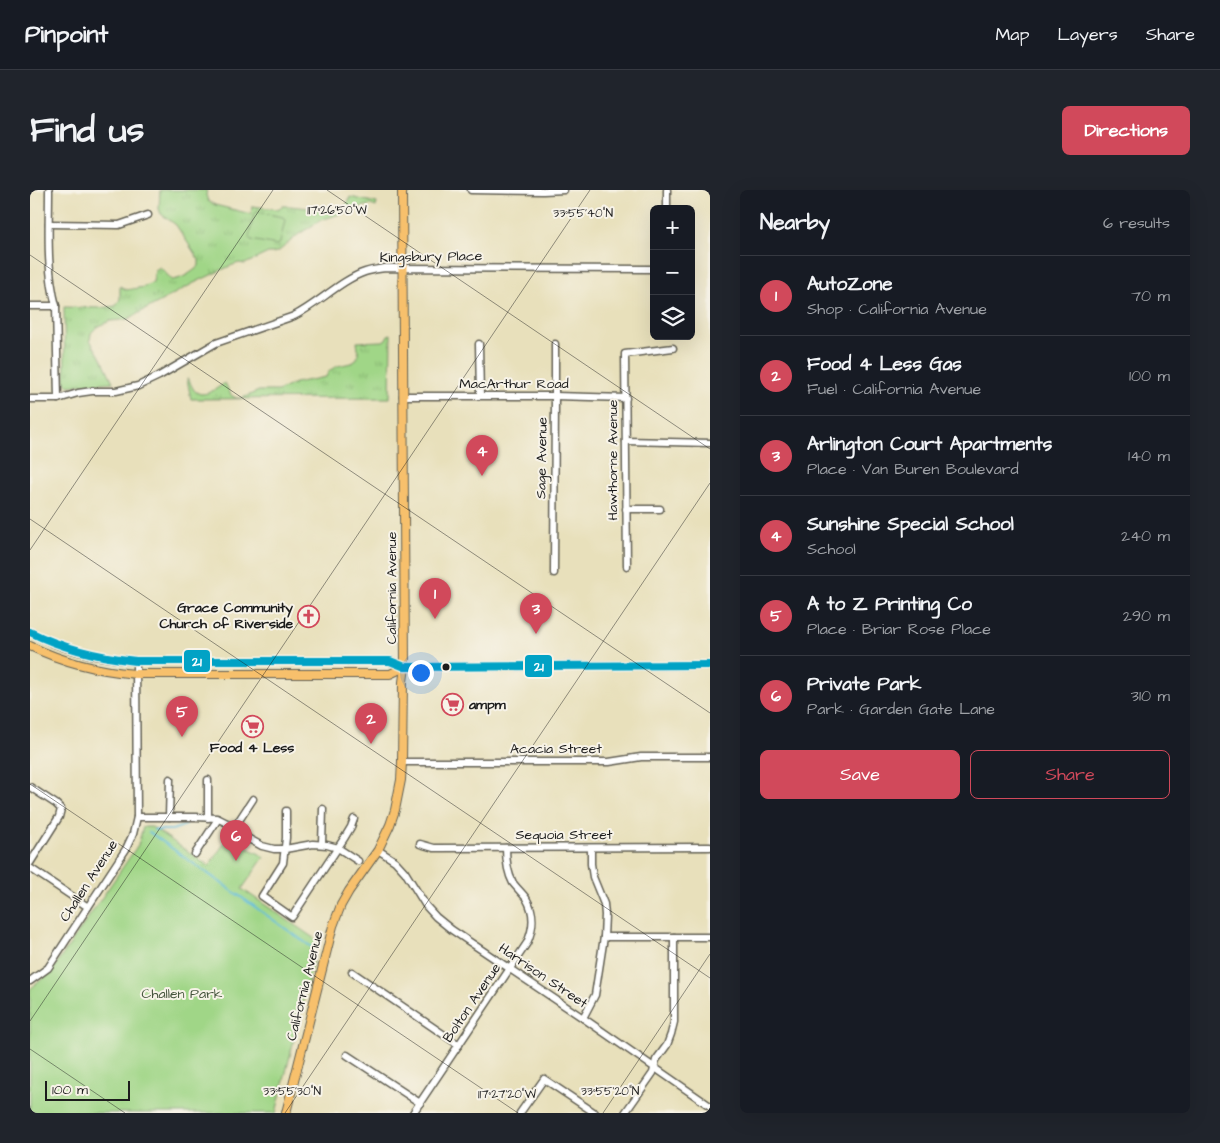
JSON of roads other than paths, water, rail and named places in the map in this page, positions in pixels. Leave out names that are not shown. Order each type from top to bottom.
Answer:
[{"type":"main road","name":"California Avenue","points":[[286,1113],[333,926],[341,905],[378,850],[390,825],[401,780],[405,667],[402,190]]},
{"type":"main road","points":[[30,632],[71,650],[103,658],[136,660],[391,661],[405,667],[710,665]]},
{"type":"main road","points":[[30,646],[61,658],[104,670],[136,674],[390,674],[405,667]]},
{"type":"main road","points":[[61,658],[64,654],[69,654],[92,660],[103,658]]},
{"type":"street","points":[[49,190],[50,275],[56,306],[58,399]]},
{"type":"street","points":[[471,190],[564,190]]},
{"type":"street","points":[[667,190],[667,205]]},
{"type":"street","points":[[49,224],[119,225],[148,215]]},
{"type":"street","name":"Kingsbury Place","points":[[30,399],[58,399],[92,391],[116,391],[138,386],[216,343],[305,311],[349,280],[365,272],[385,268],[650,269]]},
{"type":"street","points":[[30,306],[56,306]]},
{"type":"street","points":[[478,344],[480,395]]},
{"type":"street","name":"Sage Avenue","points":[[554,344],[556,396],[554,573]]},
{"type":"street","name":"Hawthorne Avenue","points":[[627,566],[625,354],[673,348]]},
{"type":"street","name":"MacArthur Road","points":[[403,396],[480,395],[626,398]]},
{"type":"street","points":[[626,441],[710,443]]},
{"type":"street","points":[[626,509],[660,509]]},
{"type":"street","name":"Challen Avenue","points":[[30,981],[48,968],[134,834],[137,817],[136,660]]},
{"type":"street","name":"Acacia Street","points":[[402,762],[609,762],[641,757],[710,757]]},
{"type":"street","points":[[169,817],[170,779]]},
{"type":"street","points":[[208,780],[208,818]]},
{"type":"street","points":[[30,787],[61,809],[59,817],[30,863]]},
{"type":"street","points":[[234,828],[253,799]]},
{"type":"street","points":[[322,844],[324,809]]},
{"type":"street","points":[[286,811],[283,863],[262,896],[292,917],[338,848],[354,819]]},
{"type":"street","points":[[137,817],[218,819],[227,823],[249,840],[262,846],[285,849],[322,844],[338,848],[358,861]]},
{"type":"street","points":[[195,854],[218,819]]},
{"type":"street","name":"Sequoia Street","points":[[420,844],[434,848],[710,847]]},
{"type":"street","name":"Bolton Avenue","points":[[413,1113],[527,943],[531,933],[533,914],[526,899],[509,874],[506,862],[506,848]]},
{"type":"street","points":[[583,1018],[595,995],[604,937],[604,904],[593,877],[591,848]]},
{"type":"street","name":"Harrison Street","points":[[378,850],[396,861],[426,906],[452,930],[710,1106]]},
{"type":"street","points":[[30,868],[88,907]]},
{"type":"street","points":[[604,937],[710,937]]},
{"type":"street","points":[[625,1113],[653,1073],[656,1060],[671,1034],[674,1022],[674,937]]},
{"type":"street","points":[[352,972],[459,1046]]},
{"type":"street","points":[[348,1055],[420,1102]]},
{"type":"street","points":[[520,1113],[544,1079],[595,1113]]},
{"type":"waterway","points":[[154,830],[172,830],[186,825]]},
{"type":"waterway","points":[[149,832],[313,948]]},
{"type":"place","name":"Sunshine Special School","points":[[482,476]]},
{"type":"place","name":"Grace Community Church of Riverside","points":[[309,616]]},
{"type":"place","name":"AutoZone","points":[[435,619]]},
{"type":"place","name":"Arlington Court Apartments","points":[[536,634]]},
{"type":"place","name":"ampm","points":[[453,705]]},
{"type":"place","name":"Food 4 Less","points":[[252,726]]},
{"type":"place","name":"A to Z Printing Co","points":[[182,737]]},
{"type":"place","name":"Food 4 Less Gas","points":[[371,744]]},
{"type":"place","name":"Private Park","points":[[236,861]]},
{"type":"park label","name":"Challen Park","points":[[182,994]]}]
